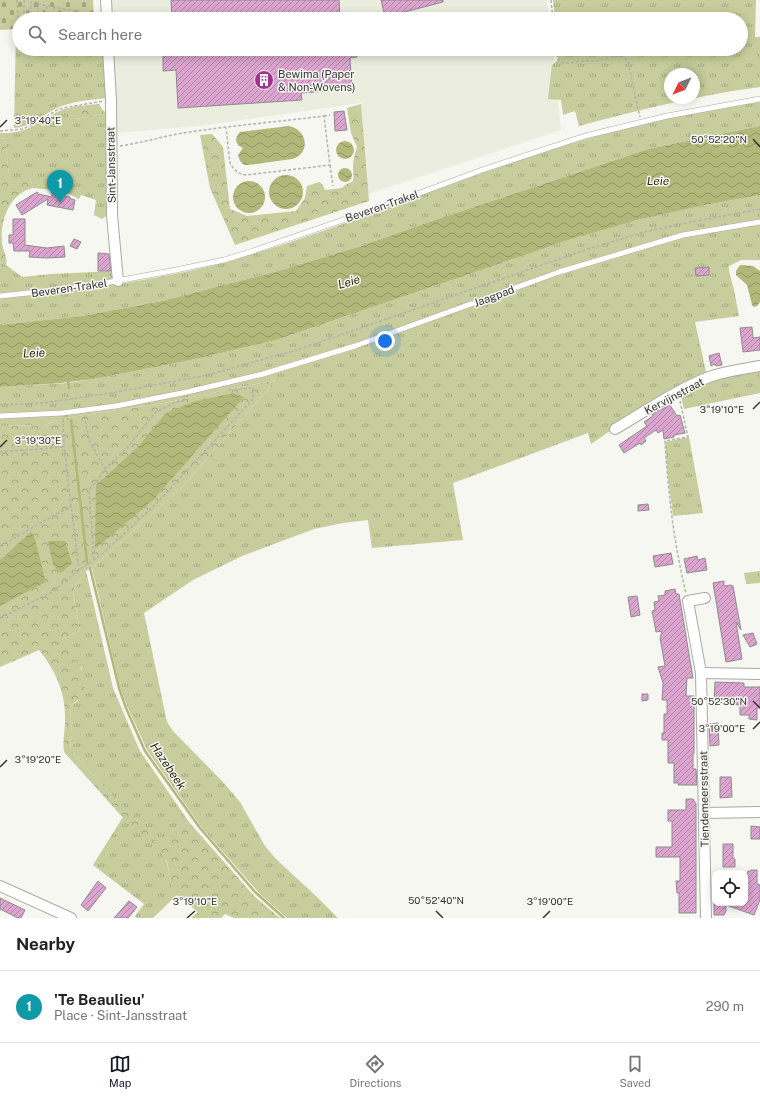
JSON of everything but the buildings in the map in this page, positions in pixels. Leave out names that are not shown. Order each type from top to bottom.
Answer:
[{"type":"street","points":[[106,0],[107,12]]},
{"type":"street","name":"Sint-Jansstraat","points":[[108,56],[112,215],[118,281]]},
{"type":"street","name":"Kervijnstraat","points":[[615,430],[678,392],[710,377],[736,370],[760,366]]},
{"type":"street","points":[[688,601],[705,598]]},
{"type":"street","name":"Tiendemeersstraat","points":[[688,601],[701,673],[706,918]]},
{"type":"street","points":[[701,673],[760,674]]},
{"type":"street","points":[[704,813],[760,812]]},
{"type":"street","points":[[0,886],[72,918]]},
{"type":"lane","name":"Beveren-Trakel","points":[[0,296],[83,287],[224,260],[543,149],[585,136],[641,122],[760,99]]},
{"type":"lane","name":"Jaagpad","points":[[0,416],[62,413],[83,410],[136,402],[231,382],[293,366],[355,346],[559,272],[683,235],[760,222]]},
{"type":"path","points":[[18,0],[18,12]]},
{"type":"path","points":[[24,0],[24,12]]},
{"type":"path","points":[[30,12],[31,0]]},
{"type":"path","points":[[38,0],[38,12]]},
{"type":"path","points":[[551,0],[552,12]]},
{"type":"path","points":[[38,4],[81,12]]},
{"type":"path","points":[[46,12],[47,6]]},
{"type":"path","points":[[53,12],[54,7]]},
{"type":"path","points":[[61,12],[62,8]]},
{"type":"path","points":[[557,56],[558,60],[563,62],[596,60],[617,56],[624,57],[628,62],[641,122]]},
{"type":"path","points":[[0,131],[22,129],[63,108],[110,100]]},
{"type":"path","points":[[111,148],[144,143],[177,134],[330,115]]},
{"type":"path","points":[[324,116],[333,186]]},
{"type":"path","points":[[226,128],[230,163],[240,174],[246,175],[330,164]]},
{"type":"path","points":[[0,405],[50,402],[111,393],[208,375],[300,349],[644,232],[760,209]]},
{"type":"path","points":[[0,618],[52,592],[79,570],[94,559],[101,556],[157,502],[253,399],[253,388],[226,390]]},
{"type":"path","points":[[678,392],[688,437],[665,442],[665,448],[671,514],[680,569],[688,601]]},
{"type":"path","points":[[94,559],[89,492],[91,488],[98,480],[104,469],[126,449],[156,412],[176,402],[190,398]]},
{"type":"path","points":[[83,410],[90,442],[104,469]]},
{"type":"path","points":[[62,413],[64,447],[79,570]]},
{"type":"path","points":[[0,452],[64,447]]},
{"type":"path","points":[[0,546],[71,506]]},
{"type":"shaded area","points":[[110,0],[547,0],[548,12],[111,12]]},
{"type":"shaded area","points":[[111,56],[554,56],[561,130],[368,194],[361,103],[199,126],[114,133]]},
{"type":"green space","points":[[0,0],[93,0],[94,12],[12,12],[12,29],[0,30]]},
{"type":"green space","points":[[553,0],[756,0],[755,37],[760,37],[760,87],[700,97],[700,68],[664,68],[664,104],[669,104],[579,126],[575,111],[563,115],[561,100],[548,99],[552,65],[558,60],[558,56],[748,56],[748,12],[554,12]]},
{"type":"green space","points":[[15,56],[105,56],[107,98],[67,104],[55,109],[26,126],[14,128]]},
{"type":"green space","points":[[760,102],[760,126],[648,149],[361,246],[278,271],[162,301],[82,316],[0,325],[0,262],[22,277],[114,271],[120,284],[215,265],[308,236],[491,170],[583,140],[671,118]]},
{"type":"green space","points":[[99,104],[104,114],[75,119],[73,110],[78,106]]},
{"type":"green space","points":[[361,104],[369,201],[235,245],[210,188],[200,135],[212,134],[223,147],[230,209],[247,216],[296,211],[305,198],[307,186],[319,182],[325,190],[342,188],[353,181],[353,162],[357,147],[351,133],[347,108]]},
{"type":"green space","points":[[78,106],[73,110],[75,119],[103,114],[106,111],[107,114],[109,214],[102,219],[94,215],[96,200],[81,195],[79,199],[63,191],[33,188],[30,178],[10,185],[5,138],[0,139],[0,133],[11,133],[27,129],[53,114]]},
{"type":"green space","points":[[5,138],[10,184],[26,177],[30,178],[33,188],[25,191],[12,202],[5,217],[2,243],[6,257],[6,265],[0,262],[0,139]]},
{"type":"green space","points":[[760,195],[760,260],[741,260],[729,266],[739,316],[695,322],[707,376],[624,420],[591,444],[588,433],[453,483],[463,540],[372,548],[368,520],[314,529],[242,556],[193,580],[144,613],[167,722],[173,731],[223,782],[240,802],[265,846],[276,859],[338,918],[287,918],[260,894],[202,828],[147,750],[120,687],[92,568],[184,485],[276,380],[164,403],[71,417],[44,425],[0,426],[0,387],[67,383],[94,379],[191,360],[276,340],[569,240],[641,219],[679,210]]},
{"type":"green space","points":[[760,368],[760,393],[684,409],[680,393],[711,380]]},
{"type":"green space","points":[[276,380],[184,485],[92,568],[86,571],[73,591],[80,631],[62,639],[79,664],[85,682],[84,690],[79,699],[70,706],[72,734],[70,748],[77,758],[162,847],[172,830],[189,822],[254,896],[280,918],[234,918],[225,914],[221,918],[191,918],[198,912],[177,895],[172,888],[167,862],[161,853],[125,820],[64,752],[63,743],[65,720],[63,697],[54,672],[39,650],[0,667],[0,426],[44,425],[71,417],[164,403]]},
{"type":"green space","points":[[689,437],[703,513],[673,516],[665,442]]},
{"type":"green space","points":[[86,571],[113,688],[140,751],[189,822],[172,830],[162,848],[77,758],[70,748],[72,734],[70,706],[78,701],[82,669],[62,639],[80,631],[73,591]]},
{"type":"green space","points":[[760,571],[760,583],[746,584],[744,573]]},
{"type":"green space","points":[[123,817],[162,853],[167,863],[172,885],[177,895],[153,918],[137,918],[135,916],[144,904],[93,865]]},
{"type":"water","points":[[289,126],[300,132],[305,142],[302,152],[298,156],[292,159],[248,165],[244,165],[240,161],[238,155],[243,148],[238,145],[236,139],[240,132]]},
{"type":"water","name":"Leie","points":[[760,126],[760,195],[641,219],[569,240],[276,340],[191,360],[94,379],[0,387],[0,325],[82,316],[162,301],[278,271],[361,246],[648,149]]},
{"type":"water","points":[[345,141],[349,142],[353,146],[353,154],[349,158],[345,159],[341,158],[337,154],[336,150],[337,146],[341,142]]},
{"type":"water","points":[[345,168],[350,170],[352,175],[350,180],[345,182],[340,180],[338,175],[340,170]]},
{"type":"water","points":[[286,175],[298,180],[303,192],[298,204],[286,209],[274,204],[269,192],[274,180]]},
{"type":"water","points":[[246,181],[252,181],[261,185],[265,197],[261,209],[252,213],[246,213],[237,209],[233,200],[233,194],[237,185]]},
{"type":"water","points":[[740,265],[753,266],[760,271],[760,302],[757,306],[754,307],[752,305],[747,285],[736,275],[736,271]]},
{"type":"water","points":[[234,393],[244,397],[153,500],[95,549],[96,485],[137,448],[166,413],[193,402]]},
{"type":"water","points":[[31,532],[34,536],[46,582],[0,606],[0,560]]},
{"type":"water","points":[[48,541],[65,541],[72,563],[61,573],[53,565]]},
{"type":"waterway","name":"Hazebeek","points":[[68,380],[69,388]]},
{"type":"waterway","name":"Hazebeek","points":[[71,420],[87,561]]},
{"type":"waterway","name":"Hazebeek","points":[[90,568],[119,688],[145,751],[200,828],[255,892],[284,918]]},
{"type":"place","name":"Bewima (Paper & Non-Wovens)","points":[[264,80]]},
{"type":"place","name":"'Te Beaulieu'","points":[[60,203]]}]
